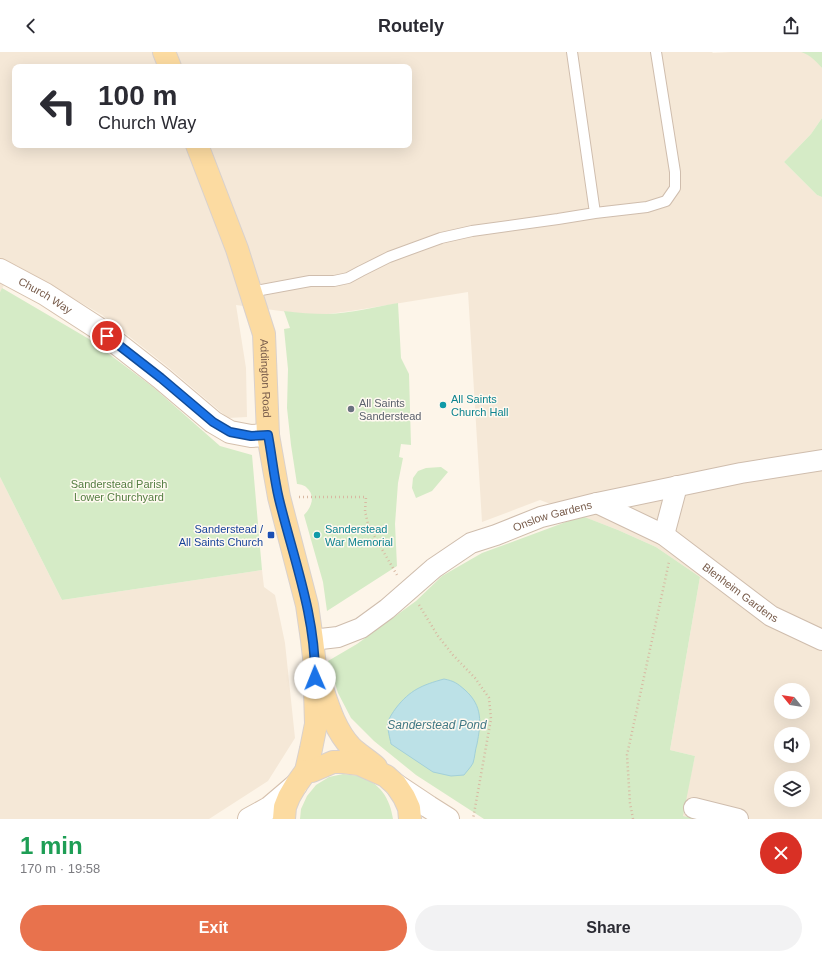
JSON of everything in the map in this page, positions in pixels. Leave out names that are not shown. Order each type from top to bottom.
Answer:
[{"type":"main road","points":[[164,52],[169,64]]},
{"type":"main road","name":"Addington Road","points":[[198,148],[237,249],[264,334],[268,435],[279,497],[307,605],[315,666]]},
{"type":"main road","points":[[284,819],[289,797],[301,778],[311,749],[316,724],[314,690],[315,666]]},
{"type":"main road","points":[[315,666],[332,718],[343,736],[351,747],[391,780],[404,797],[409,808],[410,819]]},
{"type":"main road","points":[[301,778],[312,771],[333,762],[343,762],[359,764],[391,780]]},
{"type":"street","name":"Church Way","points":[[0,270],[45,294],[96,327],[161,378],[213,422],[224,429],[230,432],[251,436],[268,435]]},
{"type":"street","name":"Onslow Gardens","points":[[312,640],[338,636],[361,628],[387,609],[434,568],[471,543],[496,535],[541,517],[597,503],[740,473],[822,460]]},
{"type":"street","points":[[671,540],[677,486]]},
{"type":"street","name":"Blenheim Gardens","points":[[597,503],[671,540],[771,616],[822,640]]},
{"type":"street","points":[[248,819],[269,808],[301,778]]},
{"type":"street","points":[[391,780],[448,819]]},
{"type":"street","points":[[694,808],[738,819]]},
{"type":"lane","points":[[572,52],[595,213]]},
{"type":"lane","points":[[251,292],[310,281],[334,281],[348,278],[389,257],[441,238],[472,231],[647,207],[666,201],[674,188],[675,172],[656,52]]},
{"type":"path","points":[[279,497],[366,497],[365,511],[368,524],[393,569],[438,636],[453,656],[475,678],[489,698],[492,719],[473,819]]},
{"type":"path","points":[[633,819],[630,803],[627,755],[670,557],[671,540]]},
{"type":"shaded area","points":[[0,52],[801,52],[816,60],[822,68],[822,118],[811,134],[784,162],[817,195],[822,197],[822,819],[699,819],[682,816],[695,756],[670,750],[700,577],[656,547],[618,530],[540,500],[482,522],[468,292],[328,314],[304,314],[236,305],[246,368],[247,417],[228,418],[168,367],[102,315],[16,265],[0,292]]},
{"type":"shaded area","points":[[0,477],[62,600],[262,570],[264,587],[275,595],[285,643],[295,738],[268,781],[209,819],[0,819]]},
{"type":"green space","points":[[801,52],[822,52],[822,68],[813,58]]},
{"type":"green space","points":[[822,118],[822,197],[817,195],[784,162],[811,134]]},
{"type":"green space","name":"Sanderstead Parish Lower Churchyard","points":[[2,288],[89,339],[153,387],[220,446],[252,455],[262,570],[62,600],[0,477],[0,292]]},
{"type":"green space","points":[[398,303],[401,358],[409,374],[411,445],[401,444],[399,457],[403,458],[398,483],[395,524],[397,566],[327,611],[323,582],[304,515],[311,505],[312,497],[306,487],[297,484],[291,445],[287,408],[288,369],[284,329],[290,328],[284,311],[327,314]]},
{"type":"green space","points":[[441,467],[448,472],[432,491],[416,498],[412,488],[413,478],[418,471],[426,468]]},
{"type":"green space","points":[[582,516],[656,547],[700,577],[670,750],[695,756],[683,816],[699,819],[484,819],[416,775],[374,741],[351,718],[338,693],[328,661],[357,644],[416,601],[442,576],[482,553]]},
{"type":"green space","points":[[343,774],[359,776],[378,787],[383,792],[389,804],[393,819],[300,819],[301,809],[307,796],[316,785],[329,777]]},
{"type":"water","name":"Sanderstead Pond","points":[[444,679],[455,683],[465,690],[471,696],[478,709],[480,722],[474,761],[464,775],[451,776],[433,772],[391,744],[389,736],[388,722],[401,702],[417,689]]},
{"type":"place","name":"All Saints Church Hall","points":[[443,405]]},
{"type":"place","name":"All Saints Sanderstead","points":[[351,409]]},
{"type":"place","name":"Sanderstead / All Saints Church","points":[[271,535]]},
{"type":"place","name":"Sanderstead War Memorial","points":[[317,535]]},
{"type":"route","points":[[107,336],[161,378],[213,422],[230,432],[251,436],[268,435],[279,497],[307,605],[315,666],[315,678]]}]
